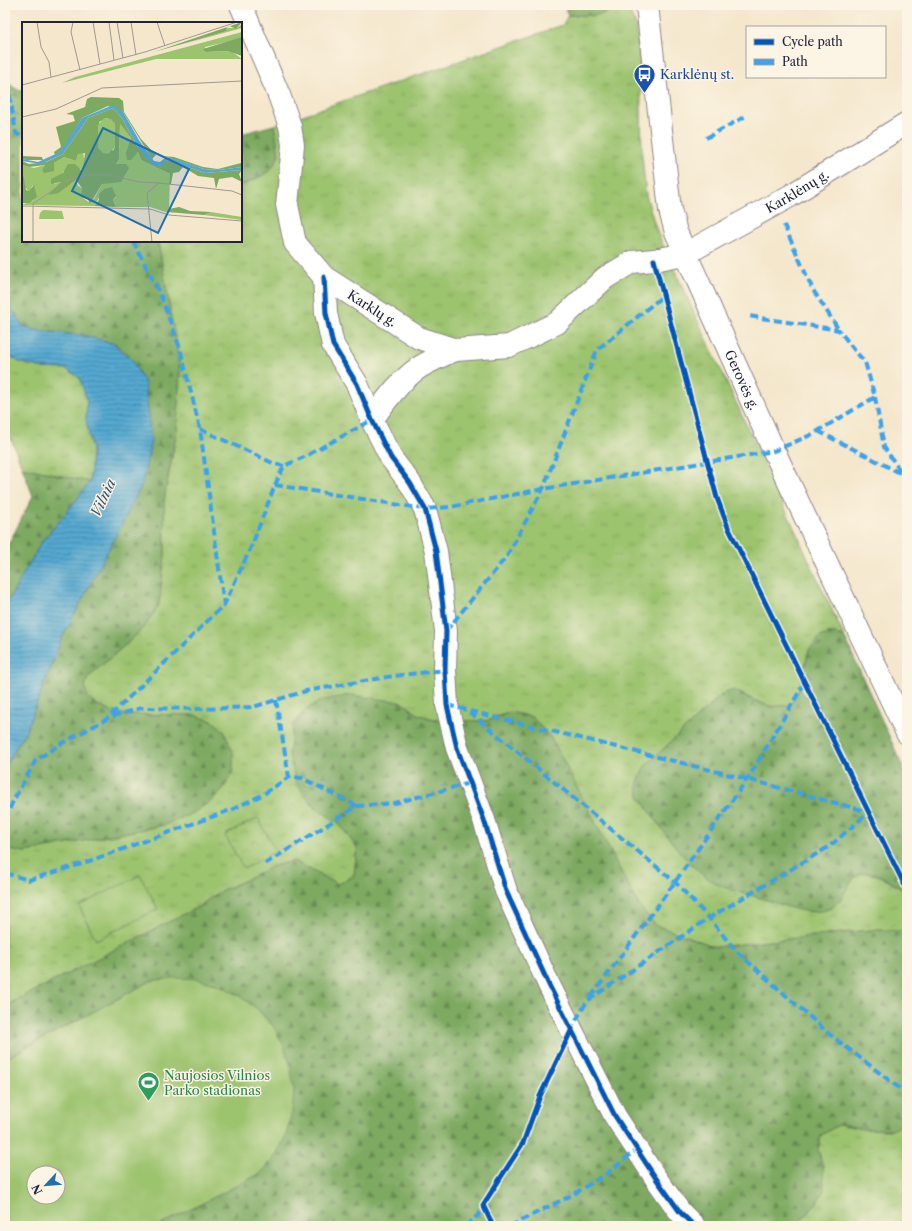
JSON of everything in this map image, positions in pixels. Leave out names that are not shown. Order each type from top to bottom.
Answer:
[{"type":"street","name":"Karklų g.","points":[[240,5],[279,95],[290,126],[293,145],[287,205],[295,243],[324,277],[419,338],[456,350],[509,346],[557,323],[605,278],[632,262],[654,260],[685,254]]},
{"type":"street","name":"Gerovės g.","points":[[647,5],[670,210],[676,232],[774,451],[907,734]]},
{"type":"street","name":"Karklėnų g.","points":[[685,254],[790,196],[907,123]]},
{"type":"street","points":[[324,277],[326,313],[333,345],[357,384],[372,420],[391,458],[410,483],[425,508],[436,551],[446,631],[445,670],[448,705],[457,748],[484,820],[506,891],[549,985],[615,1116],[659,1183],[680,1212],[694,1226]]},
{"type":"street","points":[[372,420],[387,398],[403,381],[423,364],[456,350]]},
{"type":"green space","points":[[564,5],[616,5],[606,12],[587,16],[568,15]]},
{"type":"green space","points":[[616,5],[627,5],[637,28],[640,62],[642,156],[646,195],[657,232],[844,636],[830,633],[820,637],[809,650],[797,696],[789,705],[772,707],[753,700],[734,690],[721,886],[793,908],[812,912],[839,902],[853,877],[863,873],[878,875],[907,892],[907,932],[879,929],[716,947],[657,926],[639,906],[510,712],[487,721],[437,720],[419,715],[401,702],[314,807],[338,822],[357,848],[354,876],[338,884],[316,873],[244,881],[222,890],[198,907],[5,1006],[5,850],[26,852],[164,825],[122,714],[107,710],[94,703],[87,696],[85,687],[88,677],[132,639],[147,623],[165,555],[164,500],[177,429],[180,366],[158,242],[242,242],[242,185],[268,172],[276,163],[278,154],[274,125],[563,25],[568,15],[587,16],[600,14]]},
{"type":"green space","points":[[5,68],[8,83],[16,89],[22,90],[22,242],[158,242],[180,366],[177,429],[164,500],[165,555],[159,605],[147,623],[132,639],[88,677],[85,687],[87,696],[94,703],[107,710],[122,714],[194,715],[213,721],[224,731],[233,752],[233,771],[224,788],[211,801],[193,813],[164,825],[26,852],[5,850],[5,767],[26,731],[63,636],[132,360],[115,344],[86,336],[35,330],[22,325],[11,309],[5,287]]},
{"type":"green space","points":[[274,125],[278,157],[276,163],[268,172],[242,185],[242,134]]},
{"type":"green space","points":[[5,352],[19,362],[43,368],[67,369],[80,378],[87,401],[86,419],[92,450],[90,482],[22,467],[5,423]]},
{"type":"green space","points":[[22,467],[90,482],[42,541],[5,607],[5,551],[33,496]]},
{"type":"green space","points":[[831,633],[844,636],[907,776],[907,892],[878,875],[867,873],[859,875],[853,879],[840,900],[834,906],[826,910],[812,912],[791,908],[733,890],[721,886],[709,879],[686,859],[666,835],[640,798],[637,785],[644,767],[722,694],[734,690],[753,700],[772,707],[789,705],[797,696],[809,650],[820,637]]},
{"type":"green space","points":[[350,695],[402,702],[419,715],[438,720],[487,721],[510,712],[532,717],[552,739],[639,906],[657,926],[716,947],[879,929],[907,932],[907,1122],[892,1130],[863,1129],[840,1124],[821,1135],[818,1150],[823,1166],[824,1190],[816,1204],[795,1226],[158,1226],[261,1173],[273,1026],[257,1009],[239,995],[151,981],[5,1059],[5,1006],[198,907],[222,890],[244,881],[273,866],[294,861],[338,884],[354,876],[357,848],[338,822],[314,807],[296,783],[289,754],[293,726],[305,710],[320,701]]},
{"type":"green space","points":[[258,818],[276,851],[244,869],[225,835]]},
{"type":"green space","points":[[140,875],[158,909],[96,940],[79,906]]},
{"type":"green space","name":"Naujosios Vilnios Parko stadionas","points":[[174,978],[197,979],[219,985],[239,995],[257,1009],[273,1026],[284,1046],[291,1068],[294,1091],[292,1113],[286,1135],[275,1156],[261,1173],[158,1226],[5,1226],[5,1059],[151,981]]},
{"type":"green space","points":[[907,1122],[907,1226],[795,1226],[816,1204],[823,1166],[818,1150],[821,1135],[840,1124],[863,1129],[892,1130]]},
{"type":"water","name":"Vilnia","points":[[5,287],[11,309],[22,325],[35,330],[86,336],[115,344],[132,360],[145,383],[151,441],[142,485],[63,636],[26,731],[5,767],[5,607],[42,541],[90,482],[92,450],[86,419],[87,401],[80,378],[67,369],[43,368],[19,362],[5,352]]},
{"type":"marked path","points":[[5,47],[5,68],[16,133],[22,137]]},
{"type":"marked path","points":[[706,138],[746,116]]},
{"type":"marked path","points":[[784,225],[813,290],[839,330]]},
{"type":"marked path","points":[[134,242],[160,294],[180,348],[200,429],[224,605]]},
{"type":"marked path","points":[[446,631],[507,556],[543,489],[597,350],[664,295]]},
{"type":"marked path","points":[[275,485],[425,509],[450,507],[543,489],[774,451],[813,434],[875,397],[865,362],[839,330],[748,316]]},
{"type":"marked path","points":[[875,397],[884,447],[907,481]]},
{"type":"marked path","points":[[111,715],[224,605],[252,545],[275,485],[284,466],[304,457],[372,420]]},
{"type":"marked path","points":[[200,429],[275,464],[284,466]]},
{"type":"marked path","points":[[818,431],[902,474]]},
{"type":"marked path","points":[[5,820],[13,801],[36,760],[59,745],[110,717],[141,708],[203,709],[253,707],[306,691],[393,676],[445,670]]},
{"type":"marked path","points":[[591,997],[675,882],[750,775],[805,682]]},
{"type":"marked path","points":[[276,700],[289,777]]},
{"type":"marked path","points":[[447,705],[467,710],[675,882],[709,918],[736,951],[828,1033],[907,1094]]},
{"type":"marked path","points":[[470,711],[747,779],[869,812]]},
{"type":"marked path","points":[[5,873],[29,880],[81,864],[231,810],[262,795],[289,777],[302,778],[357,806]]},
{"type":"marked path","points":[[265,864],[357,806],[395,803],[470,783]]},
{"type":"marked path","points":[[570,1031],[587,1001],[709,918],[830,846],[869,812]]},
{"type":"marked path","points":[[510,1226],[574,1194],[609,1172],[636,1150]]},
{"type":"marked path","points":[[466,1226],[479,1214],[484,1204]]},
{"type":"cycle path","points":[[654,260],[717,498],[728,527],[907,890]]},
{"type":"cycle path","points":[[324,277],[326,313],[333,345],[357,384],[372,420],[391,458],[410,483],[425,509],[436,551],[446,631],[445,670],[447,705],[457,748],[484,820],[506,891],[549,985],[615,1116],[680,1212],[694,1226]]},
{"type":"cycle path","points":[[493,1226],[483,1205],[523,1143],[540,1096],[572,1029]]},
{"type":"place","name":"Karklėnų st.","points":[[645,94]]},
{"type":"place","name":"Naujosios Vilnios Parko stadionas","points":[[149,1102]]}]
